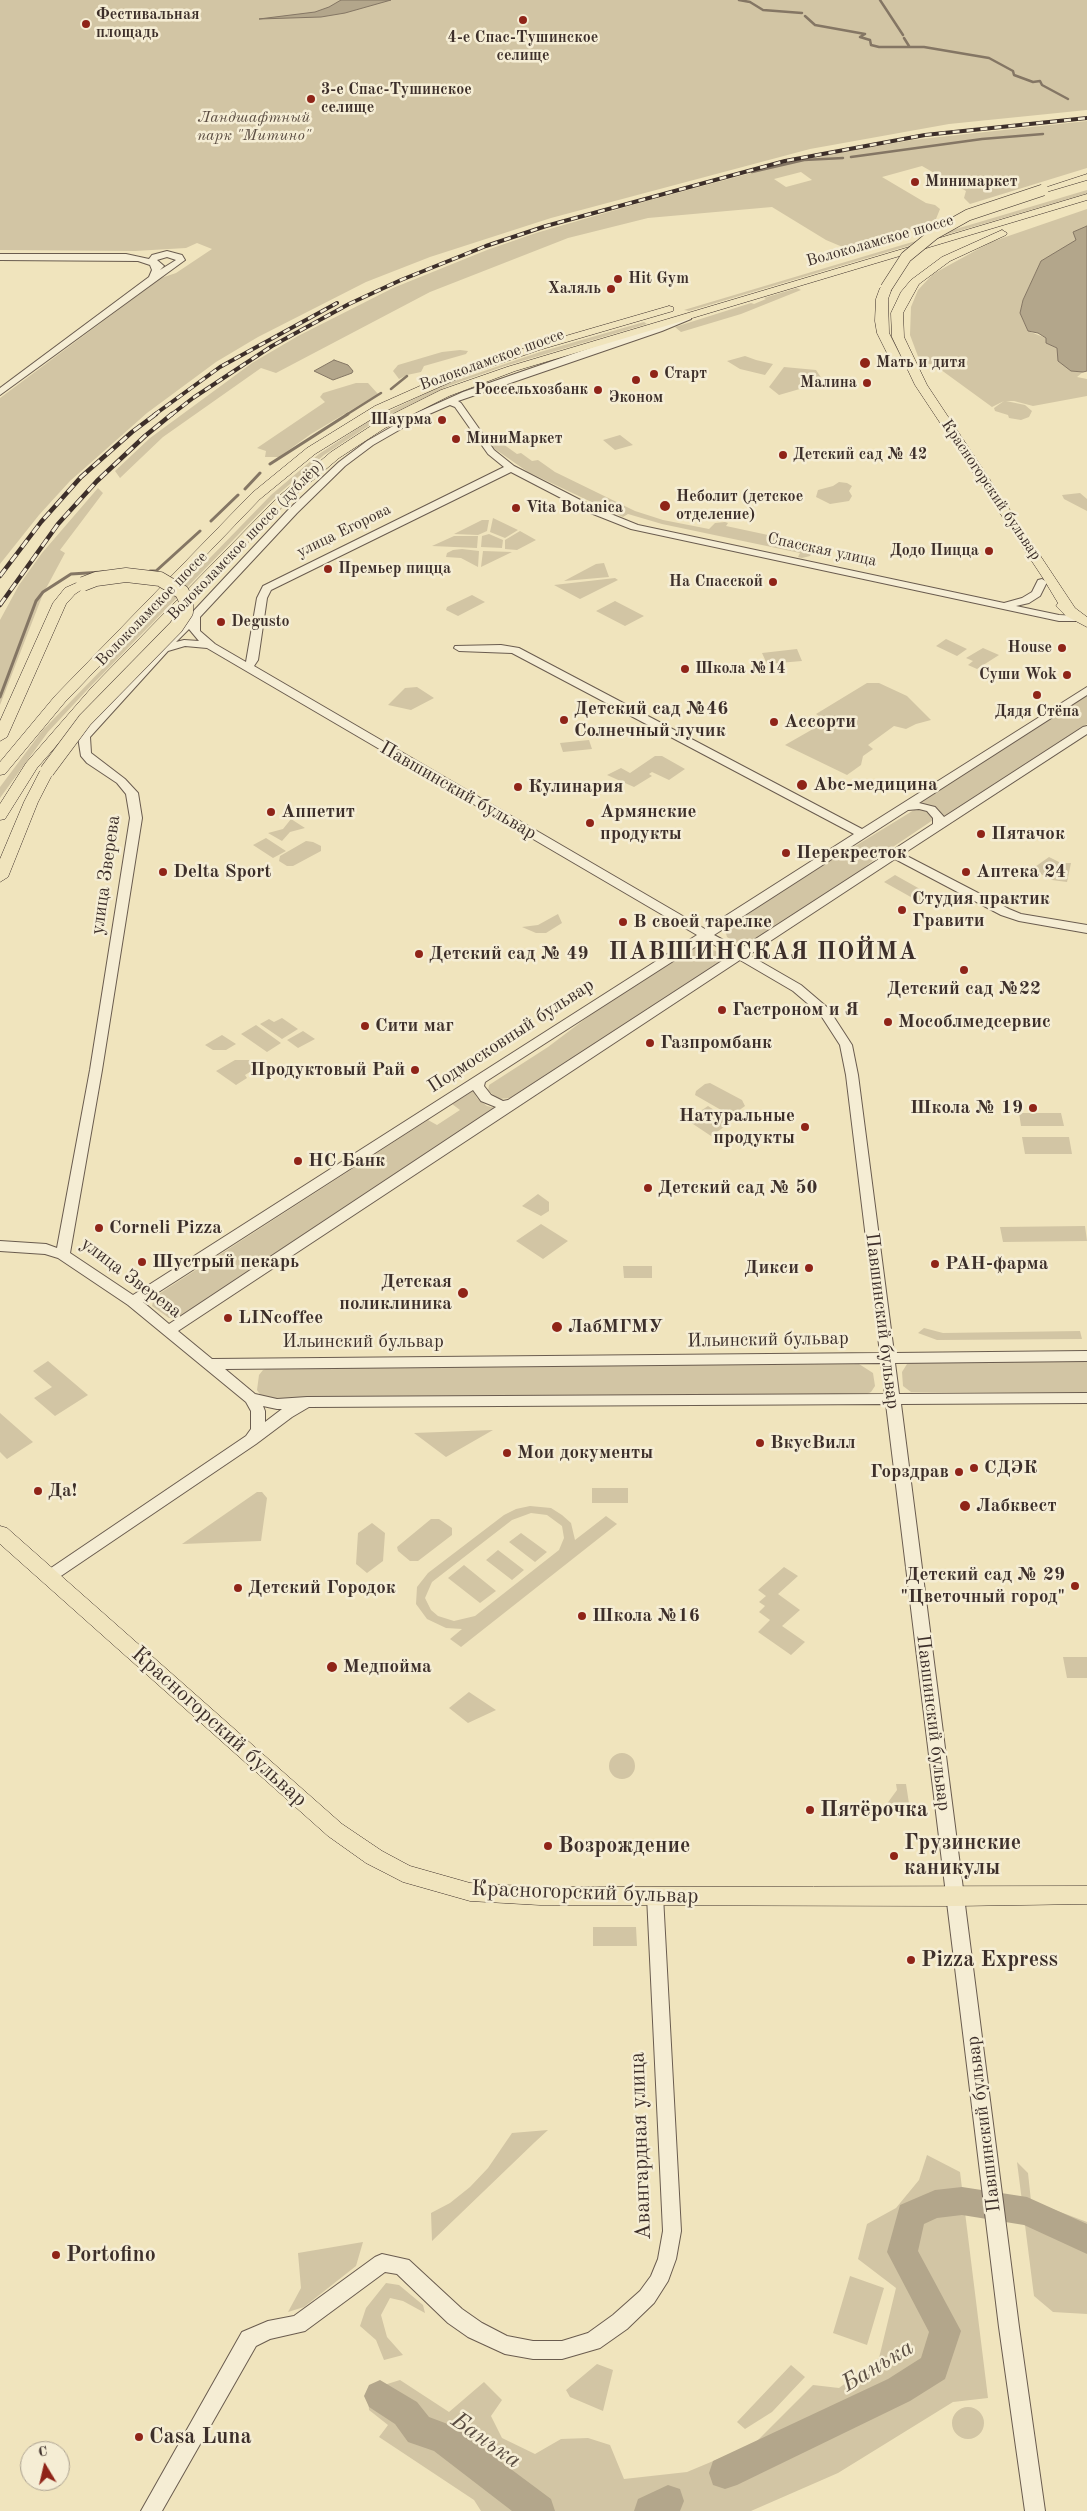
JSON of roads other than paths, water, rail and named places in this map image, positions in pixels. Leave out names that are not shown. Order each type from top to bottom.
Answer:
[{"type":"main road","name":"Красногорский бульвар","points":[[1079,618],[1042,582],[920,398],[890,349],[883,333],[881,310],[882,299],[891,278],[918,245],[968,215],[1087,177]]},
{"type":"main road","name":"Волоколамское шоссе","points":[[696,301],[1087,187]]},
{"type":"main road","name":"Волоколамское шоссе","points":[[0,816],[31,766],[57,734],[282,500],[335,454],[381,425],[421,404],[479,380],[1087,197]]},
{"type":"main road","name":"Красногорский бульвар","points":[[1079,618],[1050,578],[911,369],[898,337],[896,324],[901,302],[915,282],[946,259],[1014,228],[1087,205]]},
{"type":"main road","name":"Волоколамское шоссе","points":[[0,771],[60,699],[256,496],[311,451],[379,409],[460,373],[535,348],[680,306]]},
{"type":"main road","points":[[0,737],[60,603],[70,591],[96,580],[126,575],[160,579],[182,592],[186,601],[186,612],[176,627],[85,720],[47,771],[31,802],[0,877]]},
{"type":"main road","name":"Красногорский бульвар","points":[[0,1533],[335,1830],[374,1858],[403,1873],[439,1885],[503,1895],[955,1897],[1087,1895]]},
{"type":"street","points":[[153,278],[156,270],[153,263],[155,257],[167,254]]},
{"type":"street","points":[[0,257],[167,254],[179,257],[180,260],[0,392]]},
{"type":"street","points":[[115,256],[139,258],[165,266],[178,263]]},
{"type":"street","name":"Волоколамское шоссе (дублёр)","points":[[100,768],[85,754],[84,737],[300,504],[342,464],[400,424],[450,401],[668,326],[690,315]]},
{"type":"street","name":"Спасская улица","points":[[450,401],[458,406],[490,452],[511,468],[592,510],[634,527],[1058,618],[1079,618]]},
{"type":"street","name":"улица Егорова","points":[[248,667],[254,660],[262,598],[267,588],[366,537],[511,468]]},
{"type":"street","points":[[995,604],[1024,601],[1039,590],[1042,582]]},
{"type":"street","points":[[154,632],[218,592]]},
{"type":"street","name":"Павшинский бульвар","points":[[195,616],[193,626],[195,632],[211,646],[741,954],[814,1001],[834,1022],[846,1045],[852,1075],[999,2250],[1035,2511]]},
{"type":"street","name":"Павшинский бульвар","points":[[164,650],[184,643],[211,646]]},
{"type":"street","points":[[459,648],[515,650],[863,834]]},
{"type":"street","name":"Подмосковный бульвар","points":[[133,1302],[1087,690]]},
{"type":"street","points":[[168,1330],[512,1103],[1087,729]]},
{"type":"street","name":"улица Зверева","points":[[100,768],[121,781],[132,793],[136,818],[98,1060],[63,1255],[133,1302],[251,1398]]},
{"type":"street","points":[[903,807],[919,806],[931,809],[939,817],[939,824]]},
{"type":"street","points":[[895,854],[1005,912],[1018,917],[1087,929]]},
{"type":"street","points":[[478,1080],[477,1087],[486,1098],[502,1105],[512,1103]]},
{"type":"street","points":[[0,1246],[46,1249],[63,1255]]},
{"type":"street","name":"Ильинский бульвар","points":[[210,1364],[1087,1356]]},
{"type":"street","points":[[251,1398],[277,1404],[307,1402],[1087,1398]]},
{"type":"street","points":[[251,1398],[258,1410],[259,1420],[258,1430],[251,1440]]},
{"type":"street","points":[[50,1576],[251,1440],[287,1413],[307,1402]]},
{"type":"street","name":"Авангардная улица","points":[[151,2511],[249,2339],[268,2330],[298,2324],[382,2263],[402,2266],[455,2316],[475,2330],[505,2345],[533,2350],[562,2350],[593,2341],[620,2322],[647,2297],[661,2274],[667,2259],[672,2231],[655,1896]]},
{"type":"waterway","points":[[739,0],[750,2],[763,10],[802,13]]},
{"type":"waterway","points":[[880,0],[903,35]]},
{"type":"waterway","points":[[805,16],[815,25],[865,34],[860,37],[870,40],[871,45],[879,47],[924,47],[989,58],[1013,71],[1014,75],[1033,82],[1040,81],[1042,85],[1068,99]]},
{"type":"waterway","points":[[904,38],[909,46]]},
{"type":"waterway","points":[[851,157],[982,139],[1043,134]]},
{"type":"waterway","points":[[752,172],[804,160],[843,158]]},
{"type":"waterway","points":[[391,389],[407,376]]},
{"type":"waterway","points":[[346,415],[381,393]]},
{"type":"waterway","points":[[270,464],[348,414]]},
{"type":"waterway","points":[[245,489],[260,473]]},
{"type":"waterway","points":[[211,521],[238,495]]},
{"type":"waterway","points":[[150,571],[156,571],[200,531]]},
{"type":"waterway","points":[[0,697],[36,601],[43,592],[71,574],[103,572]]},
{"type":"waterway","name":"Банька","points":[[725,2473],[899,2390],[934,2368],[945,2331],[902,2252],[911,2215],[935,2204],[962,2201],[1027,2211],[1087,2239]]},
{"type":"waterway","name":"Банька","points":[[380,2396],[406,2413],[419,2431],[442,2437],[539,2511]]},
{"type":"waterway","name":"Банька","points":[[650,2511],[668,2501]]},
{"type":"railway","points":[[171,415],[193,398],[272,346],[349,304],[401,280],[486,246],[546,226],[785,161],[925,135],[1087,118]]},
{"type":"railway","points":[[154,415],[220,367],[337,303]]},
{"type":"railway","points":[[0,576],[41,522],[81,477],[132,432],[156,414]]},
{"type":"railway","points":[[0,605],[58,524],[97,481],[145,436],[172,414]]},
{"type":"place","name":"4-е Спас-Тушинское селище","points":[[523,20]]},
{"type":"place","name":"Фестивальная площадь","points":[[86,24]]},
{"type":"place","name":"3-е Спас-Тушинское селище","points":[[311,99]]},
{"type":"place","name":"Минимаркет","points":[[915,182]]},
{"type":"place","name":"Hit Gym","points":[[618,279]]},
{"type":"place","name":"Халяль","points":[[611,289]]},
{"type":"place","name":"Мать и дитя","points":[[865,363]]},
{"type":"place","name":"Старт","points":[[654,374]]},
{"type":"place","name":"Эконом","points":[[636,380]]},
{"type":"place","name":"Малина","points":[[867,383]]},
{"type":"place","name":"Россельхозбанк","points":[[598,390]]},
{"type":"place","name":"Шаурма","points":[[442,420]]},
{"type":"place","name":"МиниМаркет","points":[[456,439]]},
{"type":"place","name":"Детский сад № 42","points":[[783,455]]},
{"type":"place","name":"Неболит (детское отделение)","points":[[665,506]]},
{"type":"place","name":"Vita Botanica","points":[[516,508]]},
{"type":"place","name":"Додо Пицца","points":[[989,551]]},
{"type":"place","name":"Премьер пицца","points":[[328,569]]},
{"type":"place","name":"На Спасской","points":[[773,582]]},
{"type":"place","name":"Degusto","points":[[221,622]]},
{"type":"place","name":"House","points":[[1062,648]]},
{"type":"place","name":"Школа №14","points":[[685,669]]},
{"type":"place","name":"Суши Wok","points":[[1067,675]]},
{"type":"place","name":"Дядя Стёпа","points":[[1037,695]]},
{"type":"place","name":"Детский сад №46 Солнечный лучик","points":[[564,720]]},
{"type":"place","name":"Ассорти","points":[[774,722]]},
{"type":"place","name":"Abc-медицина","points":[[802,785]]},
{"type":"place","name":"Кулинария","points":[[518,787]]},
{"type":"place","name":"Аппетит","points":[[271,812]]},
{"type":"place","name":"Армянские продукты","points":[[590,823]]},
{"type":"place","name":"Пятачок","points":[[981,834]]},
{"type":"place","name":"Перекресток","points":[[786,853]]},
{"type":"place","name":"Delta Sport","points":[[163,872]]},
{"type":"place","name":"Аптека 24","points":[[966,872]]},
{"type":"place","name":"Студия практик Гравити","points":[[902,910]]},
{"type":"place","name":"В своей тарелке","points":[[623,922]]},
{"type":"place","name":"Детский сад № 49","points":[[419,954]]},
{"type":"place","name":"Детский сад №22","points":[[964,970]]},
{"type":"place","name":"Гастроном и Я","points":[[722,1010]]},
{"type":"place","name":"Мособлмедсервис","points":[[888,1022]]},
{"type":"place","name":"Сити маг","points":[[365,1026]]},
{"type":"place","name":"Газпромбанк","points":[[650,1043]]},
{"type":"place","name":"Продуктовый Рай","points":[[415,1070]]},
{"type":"place","name":"Школа № 19","points":[[1033,1108]]},
{"type":"place","name":"Натуральные продукты","points":[[805,1127]]},
{"type":"place","name":"НС Банк","points":[[298,1161]]},
{"type":"place","name":"Детский сад № 50","points":[[648,1188]]},
{"type":"place","name":"Corneli Pizza","points":[[99,1228]]},
{"type":"place","name":"Шустрый пекарь","points":[[142,1262]]},
{"type":"place","name":"РАН-фарма","points":[[935,1264]]},
{"type":"place","name":"Дикси","points":[[809,1268]]},
{"type":"place","name":"Детская поликлиника","points":[[463,1293]]},
{"type":"place","name":"LINcoffee","points":[[228,1318]]},
{"type":"place","name":"ЛабМГМУ","points":[[557,1327]]},
{"type":"place","name":"ВкусВилл","points":[[760,1443]]},
{"type":"place","name":"Мои документы","points":[[507,1453]]},
{"type":"place","name":"СДЭК","points":[[974,1468]]},
{"type":"place","name":"Горздрав","points":[[959,1472]]},
{"type":"place","name":"Да!","points":[[38,1491]]},
{"type":"place","name":"Лабквест","points":[[965,1506]]},
{"type":"place","name":"Детский сад № 29 \"Цветочный город\"","points":[[1075,1586]]},
{"type":"place","name":"Детский Городок","points":[[238,1588]]},
{"type":"place","name":"Школа №16","points":[[582,1616]]},
{"type":"place","name":"Медпойма","points":[[332,1667]]},
{"type":"place","name":"Пятёрочка","points":[[810,1810]]},
{"type":"place","name":"Возрождение","points":[[548,1846]]},
{"type":"place","name":"Грузинские каникулы","points":[[894,1856]]},
{"type":"place","name":"Pizza Express","points":[[911,1960]]},
{"type":"place","name":"Portofino","points":[[56,2255]]},
{"type":"place","name":"Casa Luna","points":[[139,2437]]},
{"type":"district","name":"ПАВШИНСКАЯ ПОЙМА","points":[[763,953]]},
{"type":"park label","name":"Ландшафтный парк \"Митино\"","points":[[254,127]]}]
